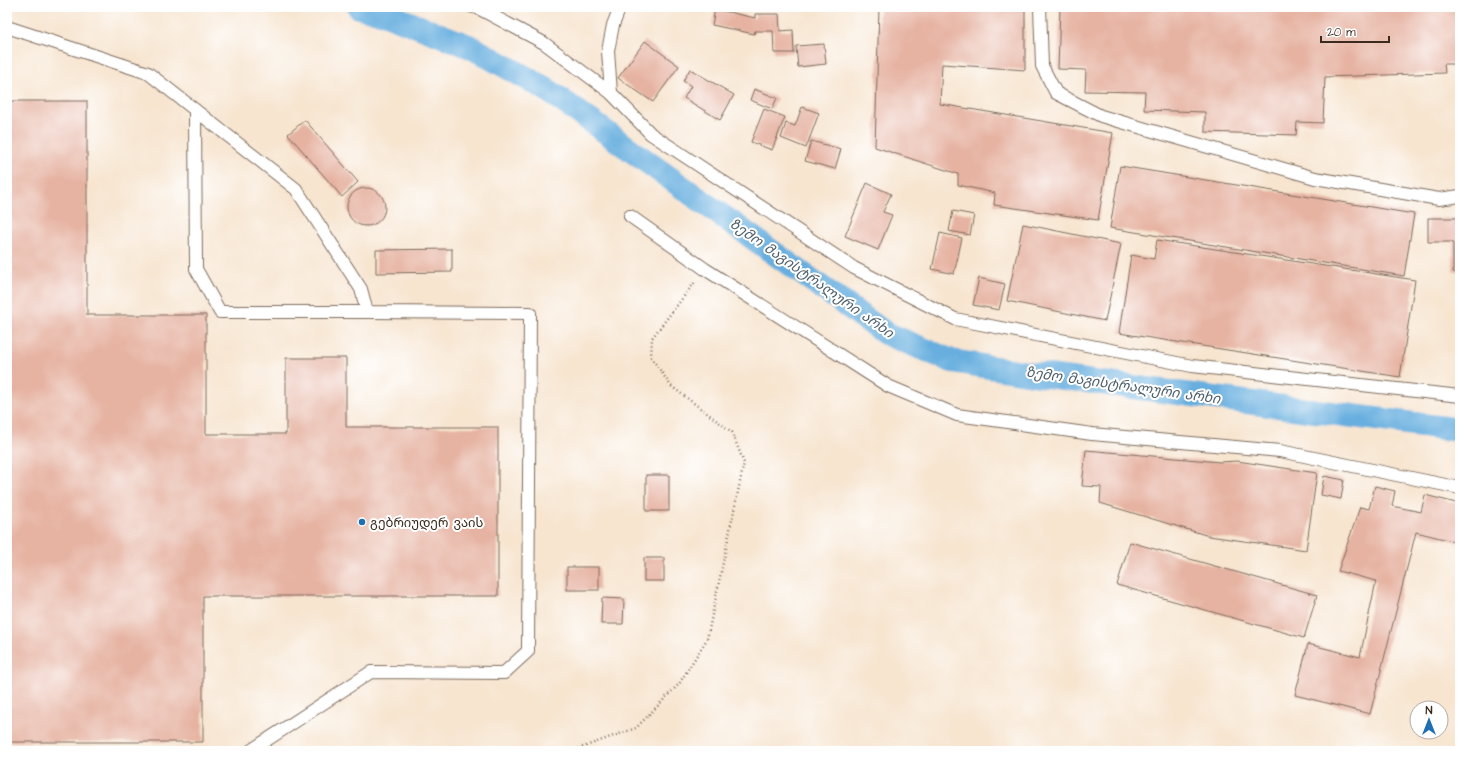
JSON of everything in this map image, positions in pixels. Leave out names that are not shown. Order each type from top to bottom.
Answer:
[{"type":"lane","points":[[473,7],[478,8],[544,43],[611,94],[651,134],[854,268],[955,319],[1192,366],[1460,396]]},
{"type":"lane","points":[[611,94],[608,51],[613,25],[620,7]]},
{"type":"lane","points":[[1040,7],[1042,66],[1056,93],[1101,116],[1315,178],[1439,199],[1460,196]]},
{"type":"lane","points":[[7,28],[148,73],[296,189],[361,289],[367,312]]},
{"type":"lane","points":[[195,110],[196,269],[220,312],[530,313],[528,651],[504,673],[371,672],[250,751]]},
{"type":"lane","points":[[630,216],[705,269],[888,386],[957,415],[1092,434],[1280,451],[1460,488]]},
{"type":"path","points":[[575,751],[636,728],[679,684],[706,639],[744,463],[732,432],[671,386],[651,357],[652,338],[705,269]]},
{"type":"building","points":[[879,7],[1025,7],[1025,70],[942,64],[940,104],[1113,133],[1098,220],[994,205],[995,193],[958,185],[958,174],[875,147]]},
{"type":"building","points":[[1060,7],[1460,7],[1460,127],[1458,64],[1444,64],[1445,73],[1325,77],[1323,123],[1297,122],[1296,135],[1205,132],[1205,112],[1144,110],[1145,92],[1085,91],[1086,70],[1058,69]]},
{"type":"building","points":[[715,9],[755,18],[755,14],[779,14],[780,31],[793,30],[794,53],[774,53],[773,31],[755,31],[754,34],[712,25]]},
{"type":"building","points":[[645,41],[679,66],[653,102],[618,78]]},
{"type":"building","points":[[824,44],[826,64],[798,67],[796,46]]},
{"type":"building","points":[[690,69],[734,95],[720,120],[684,98],[691,86],[683,81]]},
{"type":"building","points":[[754,89],[777,98],[772,109],[750,100]]},
{"type":"building","points":[[7,101],[87,101],[87,315],[206,315],[206,434],[286,434],[286,358],[346,358],[346,427],[498,427],[498,596],[203,596],[203,742],[7,742]]},
{"type":"building","points":[[802,107],[819,113],[806,148],[781,138],[786,123],[795,126]]},
{"type":"building","points":[[764,109],[785,117],[772,150],[751,142]]},
{"type":"building","points":[[305,120],[358,182],[342,197],[288,134]]},
{"type":"building","points":[[811,141],[841,149],[835,169],[805,161]]},
{"type":"building","points":[[1120,166],[1414,214],[1404,276],[1110,228]]},
{"type":"building","points":[[867,183],[891,194],[883,212],[892,215],[878,250],[845,236]]},
{"type":"building","points":[[362,188],[370,188],[377,191],[382,196],[385,207],[382,218],[377,223],[370,226],[362,226],[355,223],[350,218],[347,211],[347,203],[350,196],[355,191]]},
{"type":"building","points":[[953,211],[974,215],[970,235],[949,231]]},
{"type":"building","points":[[1428,218],[1460,218],[1460,272],[1453,272],[1453,242],[1428,242]]},
{"type":"building","points":[[1023,224],[1121,244],[1105,321],[1007,301]]},
{"type":"building","points":[[940,233],[962,238],[954,274],[932,269]]},
{"type":"building","points":[[1157,240],[1415,280],[1400,377],[1119,333],[1131,255],[1154,259]]},
{"type":"building","points":[[452,249],[452,272],[376,273],[376,250]]},
{"type":"building","points":[[979,278],[1005,284],[999,310],[973,305]]},
{"type":"building","points":[[1086,450],[1220,462],[1237,461],[1317,473],[1306,550],[1209,536],[1100,503],[1101,487],[1082,486]]},
{"type":"building","points":[[646,475],[669,475],[669,511],[646,511]]},
{"type":"building","points":[[1324,476],[1344,480],[1341,499],[1321,495]]},
{"type":"building","points":[[1375,486],[1395,491],[1392,506],[1421,512],[1425,495],[1460,504],[1460,543],[1416,532],[1370,714],[1295,695],[1308,644],[1360,657],[1376,581],[1338,571],[1360,507],[1369,509]]},
{"type":"building","points":[[1130,542],[1317,595],[1304,638],[1117,585]]},
{"type":"building","points":[[644,558],[664,558],[664,581],[644,581]]},
{"type":"building","points":[[567,567],[599,567],[599,590],[567,590]]},
{"type":"building","points":[[602,598],[624,599],[623,624],[601,624]]},
{"type":"waterway","name":"ზემო მაგისტრალური არხი","points":[[359,7],[381,12],[471,47],[546,89],[885,333],[952,361],[1033,374],[1460,430]]},
{"type":"place","name":"გებრიუდერ ვაის","points":[[362,522]]}]
